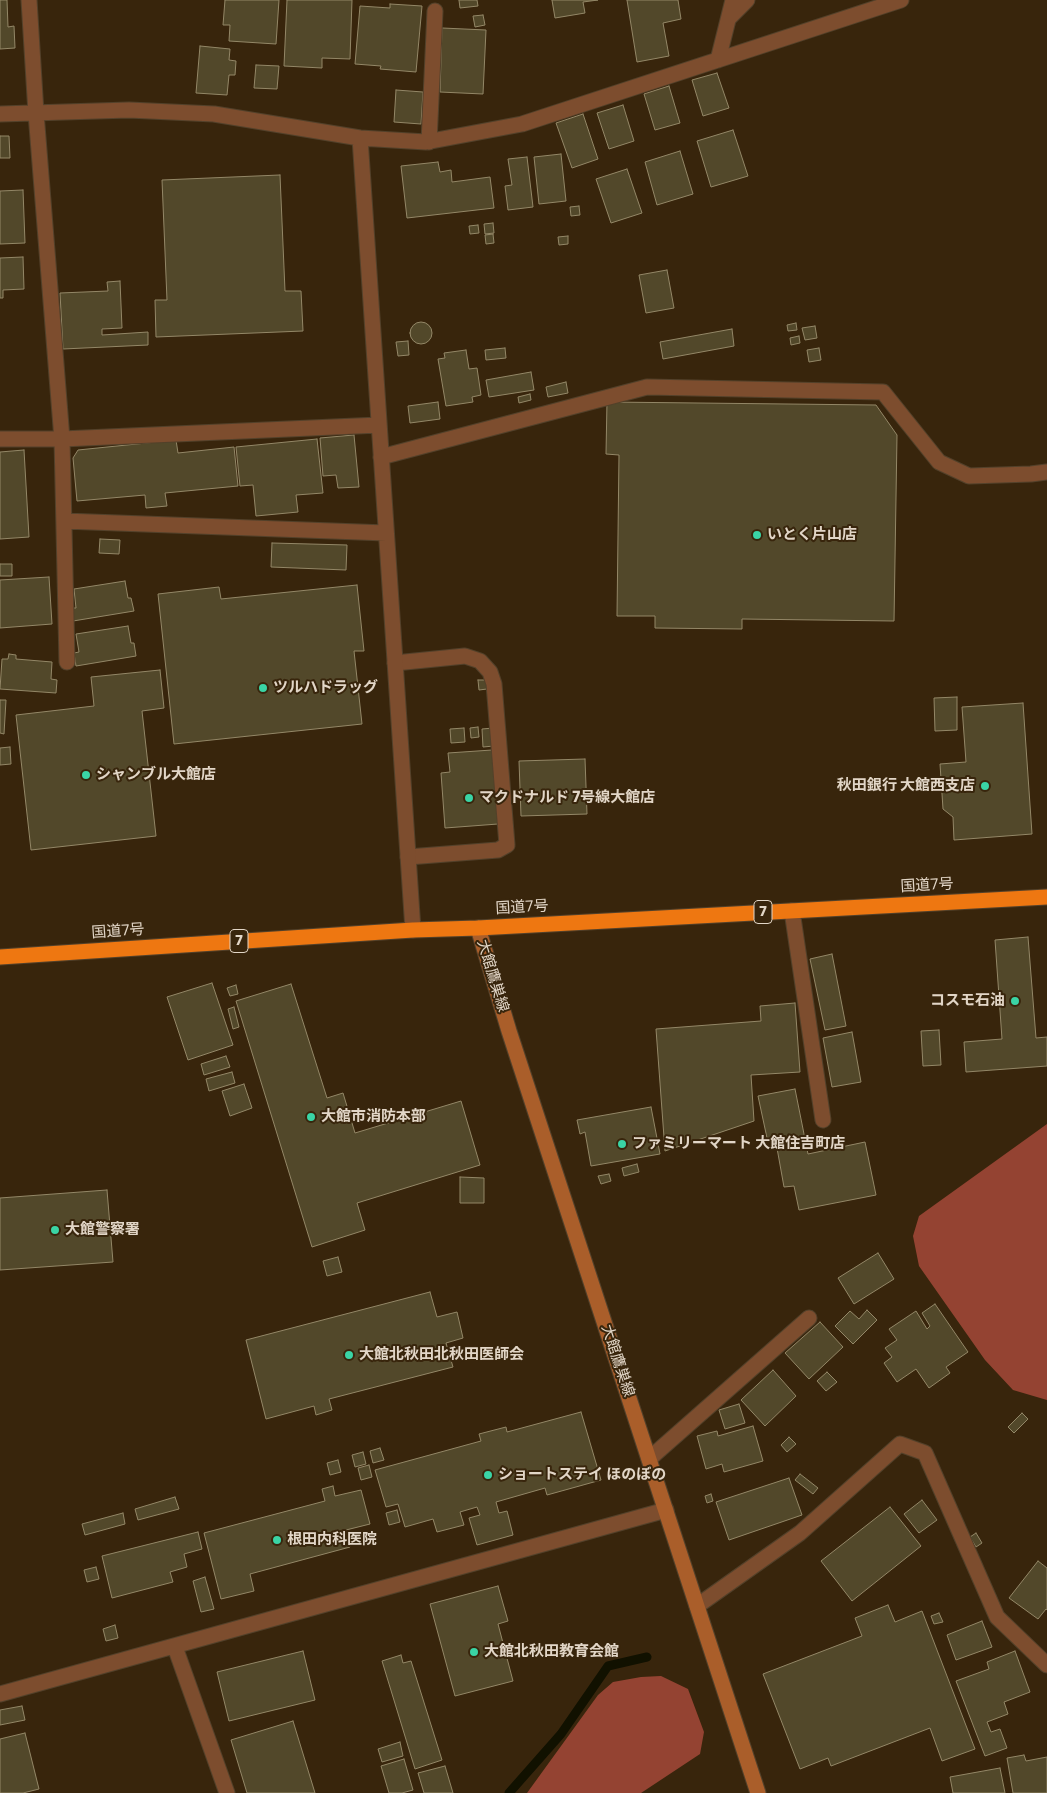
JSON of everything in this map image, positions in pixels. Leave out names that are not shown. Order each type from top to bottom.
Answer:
[{"type":"highway","name":"国道7号","points":[[0,957],[413,930],[1047,896]]},
{"type":"main road","name":"大館鷹巣線","points":[[478,928],[512,1040],[758,1793]]},
{"type":"street","points":[[29,0],[62,439],[67,662]]},
{"type":"street","points":[[718,60],[733,0]]},
{"type":"street","points":[[728,20],[747,0]]},
{"type":"street","points":[[0,114],[129,110],[214,114],[360,138],[429,142],[522,124],[901,0]]},
{"type":"street","points":[[429,142],[436,11]]},
{"type":"street","points":[[360,138],[413,930]]},
{"type":"street","points":[[381,457],[647,387],[883,392],[939,462],[969,476],[1047,472]]},
{"type":"street","points":[[0,439],[62,439],[379,425]]},
{"type":"street","points":[[64,521],[386,533]]},
{"type":"street","points":[[395,663],[465,656],[480,662],[490,672],[494,684],[507,845],[498,850],[408,856]]},
{"type":"street","points":[[792,911],[823,1120]]},
{"type":"street","points":[[649,1459],[809,1318]]},
{"type":"street","points":[[697,1606],[800,1533],[900,1444],[925,1453],[997,1616],[1047,1665]]},
{"type":"street","points":[[0,1694],[666,1510]]},
{"type":"street","points":[[175,1647],[227,1793]]},
{"type":"shaded area","points":[[1047,1124],[1047,1400],[1013,1390],[985,1360],[919,1266],[913,1236],[919,1216]]},
{"type":"shaded area","points":[[661,1676],[688,1689],[704,1732],[700,1754],[641,1793],[527,1793],[598,1695],[613,1682]]},
{"type":"building","points":[[0,0],[7,0],[8,27],[14,26],[15,48],[0,49]]},
{"type":"building","points":[[225,0],[279,0],[276,44],[229,41],[230,25],[223,25]]},
{"type":"building","points":[[287,0],[352,0],[350,59],[322,58],[322,68],[284,66]]},
{"type":"building","points":[[459,0],[477,0],[478,6],[460,8]]},
{"type":"building","points":[[552,0],[598,0],[583,2],[585,13],[555,18]]},
{"type":"building","points":[[627,0],[678,0],[681,19],[663,23],[669,56],[637,62]]},
{"type":"building","points":[[390,4],[422,6],[416,72],[380,69],[381,66],[355,64],[360,6],[390,8]]},
{"type":"building","points":[[483,15],[485,25],[475,27],[473,16]]},
{"type":"building","points":[[442,28],[486,30],[483,94],[440,92]]},
{"type":"building","points":[[200,46],[230,49],[229,60],[236,61],[235,75],[229,75],[227,95],[196,93]]},
{"type":"building","points":[[256,65],[279,66],[277,89],[254,88]]},
{"type":"building","points":[[717,73],[729,108],[703,116],[692,80]]},
{"type":"building","points":[[669,86],[680,123],[655,130],[644,94]]},
{"type":"building","points":[[396,90],[423,92],[421,124],[394,122]]},
{"type":"building","points":[[623,105],[634,141],[609,149],[597,113]]},
{"type":"building","points":[[583,114],[598,159],[572,168],[556,123]]},
{"type":"building","points":[[733,130],[748,176],[711,187],[697,141]]},
{"type":"building","points":[[0,136],[9,136],[10,158],[0,158]]},
{"type":"building","points":[[680,151],[693,194],[657,205],[645,162]]},
{"type":"building","points":[[561,154],[566,201],[539,204],[534,157]]},
{"type":"building","points":[[527,157],[533,207],[508,210],[505,186],[512,185],[508,159]]},
{"type":"building","points":[[438,162],[440,172],[451,170],[452,182],[490,177],[494,208],[407,218],[401,166]]},
{"type":"building","points":[[627,169],[642,213],[611,223],[596,179]]},
{"type":"building","points":[[280,175],[285,291],[301,291],[303,331],[156,337],[155,300],[167,300],[162,180]]},
{"type":"building","points":[[23,190],[25,243],[0,244],[0,191]]},
{"type":"building","points":[[579,206],[580,215],[571,216],[570,207]]},
{"type":"building","points":[[493,223],[494,233],[485,234],[484,224]]},
{"type":"building","points":[[478,225],[479,233],[470,234],[469,226]]},
{"type":"building","points":[[493,234],[494,243],[486,244],[485,235]]},
{"type":"building","points":[[568,236],[568,244],[559,245],[558,237]]},
{"type":"building","points":[[23,257],[24,289],[3,290],[3,298],[0,298],[0,258]]},
{"type":"building","points":[[667,270],[674,308],[646,313],[639,275]]},
{"type":"building","points":[[120,281],[122,328],[102,329],[102,335],[148,332],[148,345],[63,349],[60,293],[108,291],[107,282]]},
{"type":"building","points":[[421,322],[429,325],[432,333],[429,341],[421,344],[413,341],[410,333],[413,325]]},
{"type":"building","points":[[796,323],[797,330],[788,331],[787,325]]},
{"type":"building","points":[[815,326],[817,338],[805,340],[802,328]]},
{"type":"building","points":[[732,329],[734,346],[663,359],[660,342]]},
{"type":"building","points":[[799,336],[800,343],[791,345],[790,338]]},
{"type":"building","points":[[408,341],[409,355],[398,356],[396,342]]},
{"type":"building","points":[[505,348],[506,358],[486,360],[485,350]]},
{"type":"building","points":[[819,348],[821,360],[809,362],[807,350]]},
{"type":"building","points":[[466,350],[469,369],[477,368],[481,395],[472,397],[473,402],[446,406],[438,359],[445,358],[444,353]]},
{"type":"building","points":[[531,372],[534,390],[489,397],[486,380]]},
{"type":"building","points":[[566,382],[568,393],[548,397],[546,387]]},
{"type":"building","points":[[530,394],[531,400],[519,403],[518,397]]},
{"type":"building","points":[[438,402],[440,419],[410,423],[408,406]]},
{"type":"building","name":"いとく片山店","points":[[607,402],[876,405],[897,435],[894,621],[742,619],[742,629],[655,628],[655,616],[617,616],[619,455],[606,454]]},
{"type":"building","points":[[354,435],[359,487],[338,488],[336,475],[323,476],[320,438]]},
{"type":"building","points":[[317,439],[323,493],[296,495],[298,512],[256,516],[253,485],[240,486],[236,447]]},
{"type":"building","points":[[176,440],[178,453],[234,447],[238,486],[165,493],[167,506],[146,508],[145,495],[77,501],[73,458],[78,450]]},
{"type":"building","points":[[24,450],[29,537],[0,539],[0,452]]},
{"type":"building","points":[[100,539],[120,540],[119,554],[99,553]]},
{"type":"building","points":[[272,543],[347,545],[346,570],[271,567]]},
{"type":"building","points":[[0,564],[12,564],[12,576],[0,576]]},
{"type":"building","points":[[49,577],[52,624],[0,628],[0,580]]},
{"type":"building","points":[[125,581],[128,598],[131,598],[134,611],[73,621],[71,608],[76,608],[74,589]]},
{"type":"building","name":"ツルハドラッグ","points":[[357,585],[364,651],[354,651],[362,724],[174,744],[158,594],[219,587],[221,599]]},
{"type":"building","points":[[128,626],[136,656],[76,666],[74,653],[79,652],[76,634]]},
{"type":"building","points":[[9,654],[16,655],[16,659],[52,662],[51,679],[57,680],[56,693],[0,689],[2,659],[8,659]]},
{"type":"building","name":"シャンブル大館店","points":[[160,670],[164,708],[142,711],[156,836],[31,850],[16,715],[94,706],[91,677]]},
{"type":"building","points":[[478,680],[486,680],[487,689],[479,690]]},
{"type":"building","points":[[957,697],[957,730],[935,731],[934,698]]},
{"type":"building","points":[[0,700],[6,700],[4,734],[0,733]]},
{"type":"building","name":"秋田銀行 大館西支店","points":[[1023,703],[1032,834],[954,840],[953,817],[943,809],[940,764],[966,762],[962,707]]},
{"type":"building","points":[[478,727],[479,737],[471,738],[470,728]]},
{"type":"building","points":[[464,728],[465,742],[451,743],[450,729]]},
{"type":"building","points":[[493,728],[494,746],[483,747],[482,729]]},
{"type":"building","points":[[10,747],[11,764],[0,765],[0,748]]},
{"type":"building","name":"マクドナルド 7号線大館店","points":[[492,750],[498,824],[445,828],[441,773],[450,772],[448,753]]},
{"type":"building","points":[[585,759],[587,814],[521,816],[519,761]]},
{"type":"building","points":[[1028,937],[1036,1038],[1047,1037],[1047,1066],[966,1072],[964,1042],[1002,1039],[995,940]]},
{"type":"building","points":[[832,954],[846,1026],[825,1030],[810,959]]},
{"type":"building","points":[[212,983],[233,1045],[188,1060],[167,997]]},
{"type":"building","name":"大館市消防本部","points":[[291,984],[327,1098],[343,1093],[355,1133],[461,1101],[480,1165],[357,1203],[365,1230],[312,1247],[236,1001]]},
{"type":"building","points":[[236,985],[238,994],[230,996],[227,988]]},
{"type":"building","points":[[795,1003],[800,1072],[751,1075],[754,1121],[665,1151],[656,1029],[761,1021],[760,1006]]},
{"type":"building","points":[[234,1007],[239,1027],[233,1029],[228,1009]]},
{"type":"building","points":[[939,1030],[941,1065],[923,1066],[921,1031]]},
{"type":"building","points":[[852,1032],[861,1082],[832,1087],[823,1038]]},
{"type":"building","points":[[226,1056],[230,1067],[204,1075],[201,1064]]},
{"type":"building","points":[[232,1072],[235,1083],[209,1091],[206,1079]]},
{"type":"building","points":[[244,1084],[252,1108],[230,1116],[222,1091]]},
{"type":"building","points":[[795,1089],[808,1154],[865,1142],[876,1195],[799,1210],[794,1186],[784,1187],[775,1137],[767,1138],[758,1096]]},
{"type":"building","name":"ファミリーマート 大館住吉町店","points":[[651,1107],[660,1154],[591,1166],[585,1132],[580,1134],[577,1120]]},
{"type":"building","points":[[637,1164],[639,1172],[624,1176],[622,1168]]},
{"type":"building","points":[[609,1174],[611,1181],[601,1184],[598,1176]]},
{"type":"building","points":[[460,1177],[484,1178],[484,1203],[460,1203]]},
{"type":"building","name":"大館警察署","points":[[107,1190],[113,1262],[0,1270],[0,1198]]},
{"type":"building","points":[[878,1253],[894,1279],[854,1304],[838,1278]]},
{"type":"building","points":[[338,1257],[342,1272],[327,1276],[323,1261]]},
{"type":"building","name":"大館北秋田北秋田医師会","points":[[430,1292],[437,1317],[457,1312],[463,1338],[446,1343],[453,1367],[329,1399],[332,1410],[316,1415],[314,1406],[266,1419],[246,1340]]},
{"type":"building","points":[[935,1304],[968,1352],[946,1367],[950,1373],[929,1388],[916,1369],[897,1382],[884,1363],[892,1357],[885,1348],[897,1340],[889,1329],[916,1311],[927,1329],[930,1326],[922,1313]]},
{"type":"building","points":[[867,1310],[877,1320],[853,1344],[835,1326],[850,1311],[859,1319]]},
{"type":"building","points":[[820,1322],[843,1347],[809,1379],[785,1353]]},
{"type":"building","points":[[773,1370],[796,1396],[765,1426],[741,1400]]},
{"type":"building","points":[[827,1372],[837,1382],[826,1391],[817,1381]]},
{"type":"building","points":[[739,1404],[745,1423],[725,1429],[719,1410]]},
{"type":"building","name":"ショートステイ ほのぼの","points":[[581,1412],[601,1480],[547,1495],[545,1488],[496,1502],[499,1513],[507,1511],[513,1535],[477,1545],[469,1518],[480,1515],[477,1507],[460,1512],[464,1525],[437,1532],[433,1519],[405,1527],[398,1504],[386,1507],[375,1470],[481,1441],[479,1434],[506,1427],[507,1432]]},
{"type":"building","points":[[1022,1413],[1028,1419],[1014,1433],[1008,1427]]},
{"type":"building","points":[[753,1426],[763,1461],[724,1472],[722,1464],[706,1469],[697,1436],[717,1431],[718,1436]]},
{"type":"building","points":[[789,1437],[796,1444],[787,1452],[781,1445]]},
{"type":"building","points":[[380,1448],[384,1460],[373,1463],[370,1451]]},
{"type":"building","points":[[363,1452],[366,1464],[355,1467],[352,1455]]},
{"type":"building","points":[[338,1460],[341,1472],[330,1475],[327,1463]]},
{"type":"building","points":[[369,1465],[372,1477],[361,1480],[358,1468]]},
{"type":"building","points":[[800,1474],[818,1488],[813,1494],[795,1480]]},
{"type":"building","points":[[789,1478],[802,1515],[729,1540],[716,1502]]},
{"type":"building","name":"根田内科医院","points":[[333,1486],[335,1496],[361,1490],[370,1524],[346,1530],[350,1547],[250,1574],[254,1591],[221,1599],[204,1533],[325,1501],[322,1489]]},
{"type":"building","points":[[711,1494],[713,1501],[707,1503],[705,1496]]},
{"type":"building","points":[[175,1497],[179,1509],[138,1520],[135,1509]]},
{"type":"building","points":[[922,1500],[937,1520],[919,1533],[904,1514]]},
{"type":"building","points":[[890,1507],[921,1546],[852,1601],[821,1561]]},
{"type":"building","points":[[397,1510],[400,1522],[389,1525],[386,1513]]},
{"type":"building","points":[[123,1513],[125,1524],[85,1535],[82,1524]]},
{"type":"building","points":[[198,1532],[202,1549],[184,1554],[187,1567],[170,1572],[173,1582],[112,1598],[102,1556]]},
{"type":"building","points":[[976,1533],[982,1543],[976,1547],[970,1537]]},
{"type":"building","points":[[1038,1561],[1047,1568],[1047,1610],[1038,1619],[1009,1598]]},
{"type":"building","points":[[96,1567],[99,1579],[87,1582],[84,1570]]},
{"type":"building","points":[[205,1577],[214,1609],[201,1612],[193,1581]]},
{"type":"building","name":"大館北秋田教育会館","points":[[498,1586],[508,1621],[498,1624],[513,1681],[455,1696],[430,1604]]},
{"type":"building","points":[[888,1605],[895,1622],[922,1611],[975,1749],[942,1761],[930,1728],[831,1766],[828,1758],[800,1769],[763,1674],[862,1636],[855,1618]]},
{"type":"building","points":[[939,1613],[943,1622],[934,1624],[931,1616]]},
{"type":"building","points":[[982,1621],[992,1647],[956,1660],[947,1635]]},
{"type":"building","points":[[115,1625],[118,1638],[106,1641],[103,1629]]},
{"type":"building","points":[[303,1651],[315,1700],[229,1721],[217,1672]]},
{"type":"building","points":[[1015,1651],[1030,1692],[1004,1702],[1008,1714],[987,1722],[991,1732],[1000,1729],[1007,1748],[985,1756],[956,1681],[989,1669],[987,1662]]},
{"type":"building","points":[[401,1655],[403,1663],[411,1661],[442,1760],[415,1769],[382,1661]]},
{"type":"building","points":[[22,1706],[25,1720],[0,1725],[0,1710]]},
{"type":"building","points":[[293,1721],[315,1793],[247,1793],[231,1740]]},
{"type":"building","points":[[25,1733],[39,1789],[23,1793],[0,1793],[0,1739]]},
{"type":"building","points":[[400,1742],[403,1756],[382,1762],[378,1749]]},
{"type":"building","points":[[1024,1755],[1026,1761],[1047,1757],[1047,1793],[1013,1793],[1007,1758]]},
{"type":"building","points":[[404,1759],[413,1790],[402,1793],[389,1793],[381,1766]]},
{"type":"building","points":[[445,1766],[453,1793],[424,1793],[418,1773]]},
{"type":"building","points":[[1000,1768],[1005,1793],[953,1793],[950,1777]]},
{"type":"waterway","points":[[509,1793],[561,1734],[608,1666],[647,1657]]},
{"type":"place","name":"いとく片山店","points":[[757,535]]},
{"type":"place","name":"ツルハドラッグ","points":[[263,688]]},
{"type":"place","name":"シャンブル大館店","points":[[86,775]]},
{"type":"place","name":"秋田銀行 大館西支店","points":[[985,786]]},
{"type":"place","name":"マクドナルド 7号線大館店","points":[[469,798]]},
{"type":"place","name":"コスモ石油","points":[[1015,1001]]},
{"type":"place","name":"大館市消防本部","points":[[311,1117]]},
{"type":"place","name":"ファミリーマート 大館住吉町店","points":[[622,1144]]},
{"type":"place","name":"大館警察署","points":[[55,1230]]},
{"type":"place","name":"大館北秋田北秋田医師会","points":[[349,1355]]},
{"type":"place","name":"ショートステイ ほのぼの","points":[[488,1475]]},
{"type":"place","name":"根田内科医院","points":[[277,1540]]},
{"type":"place","name":"大館北秋田教育会館","points":[[474,1652]]}]
